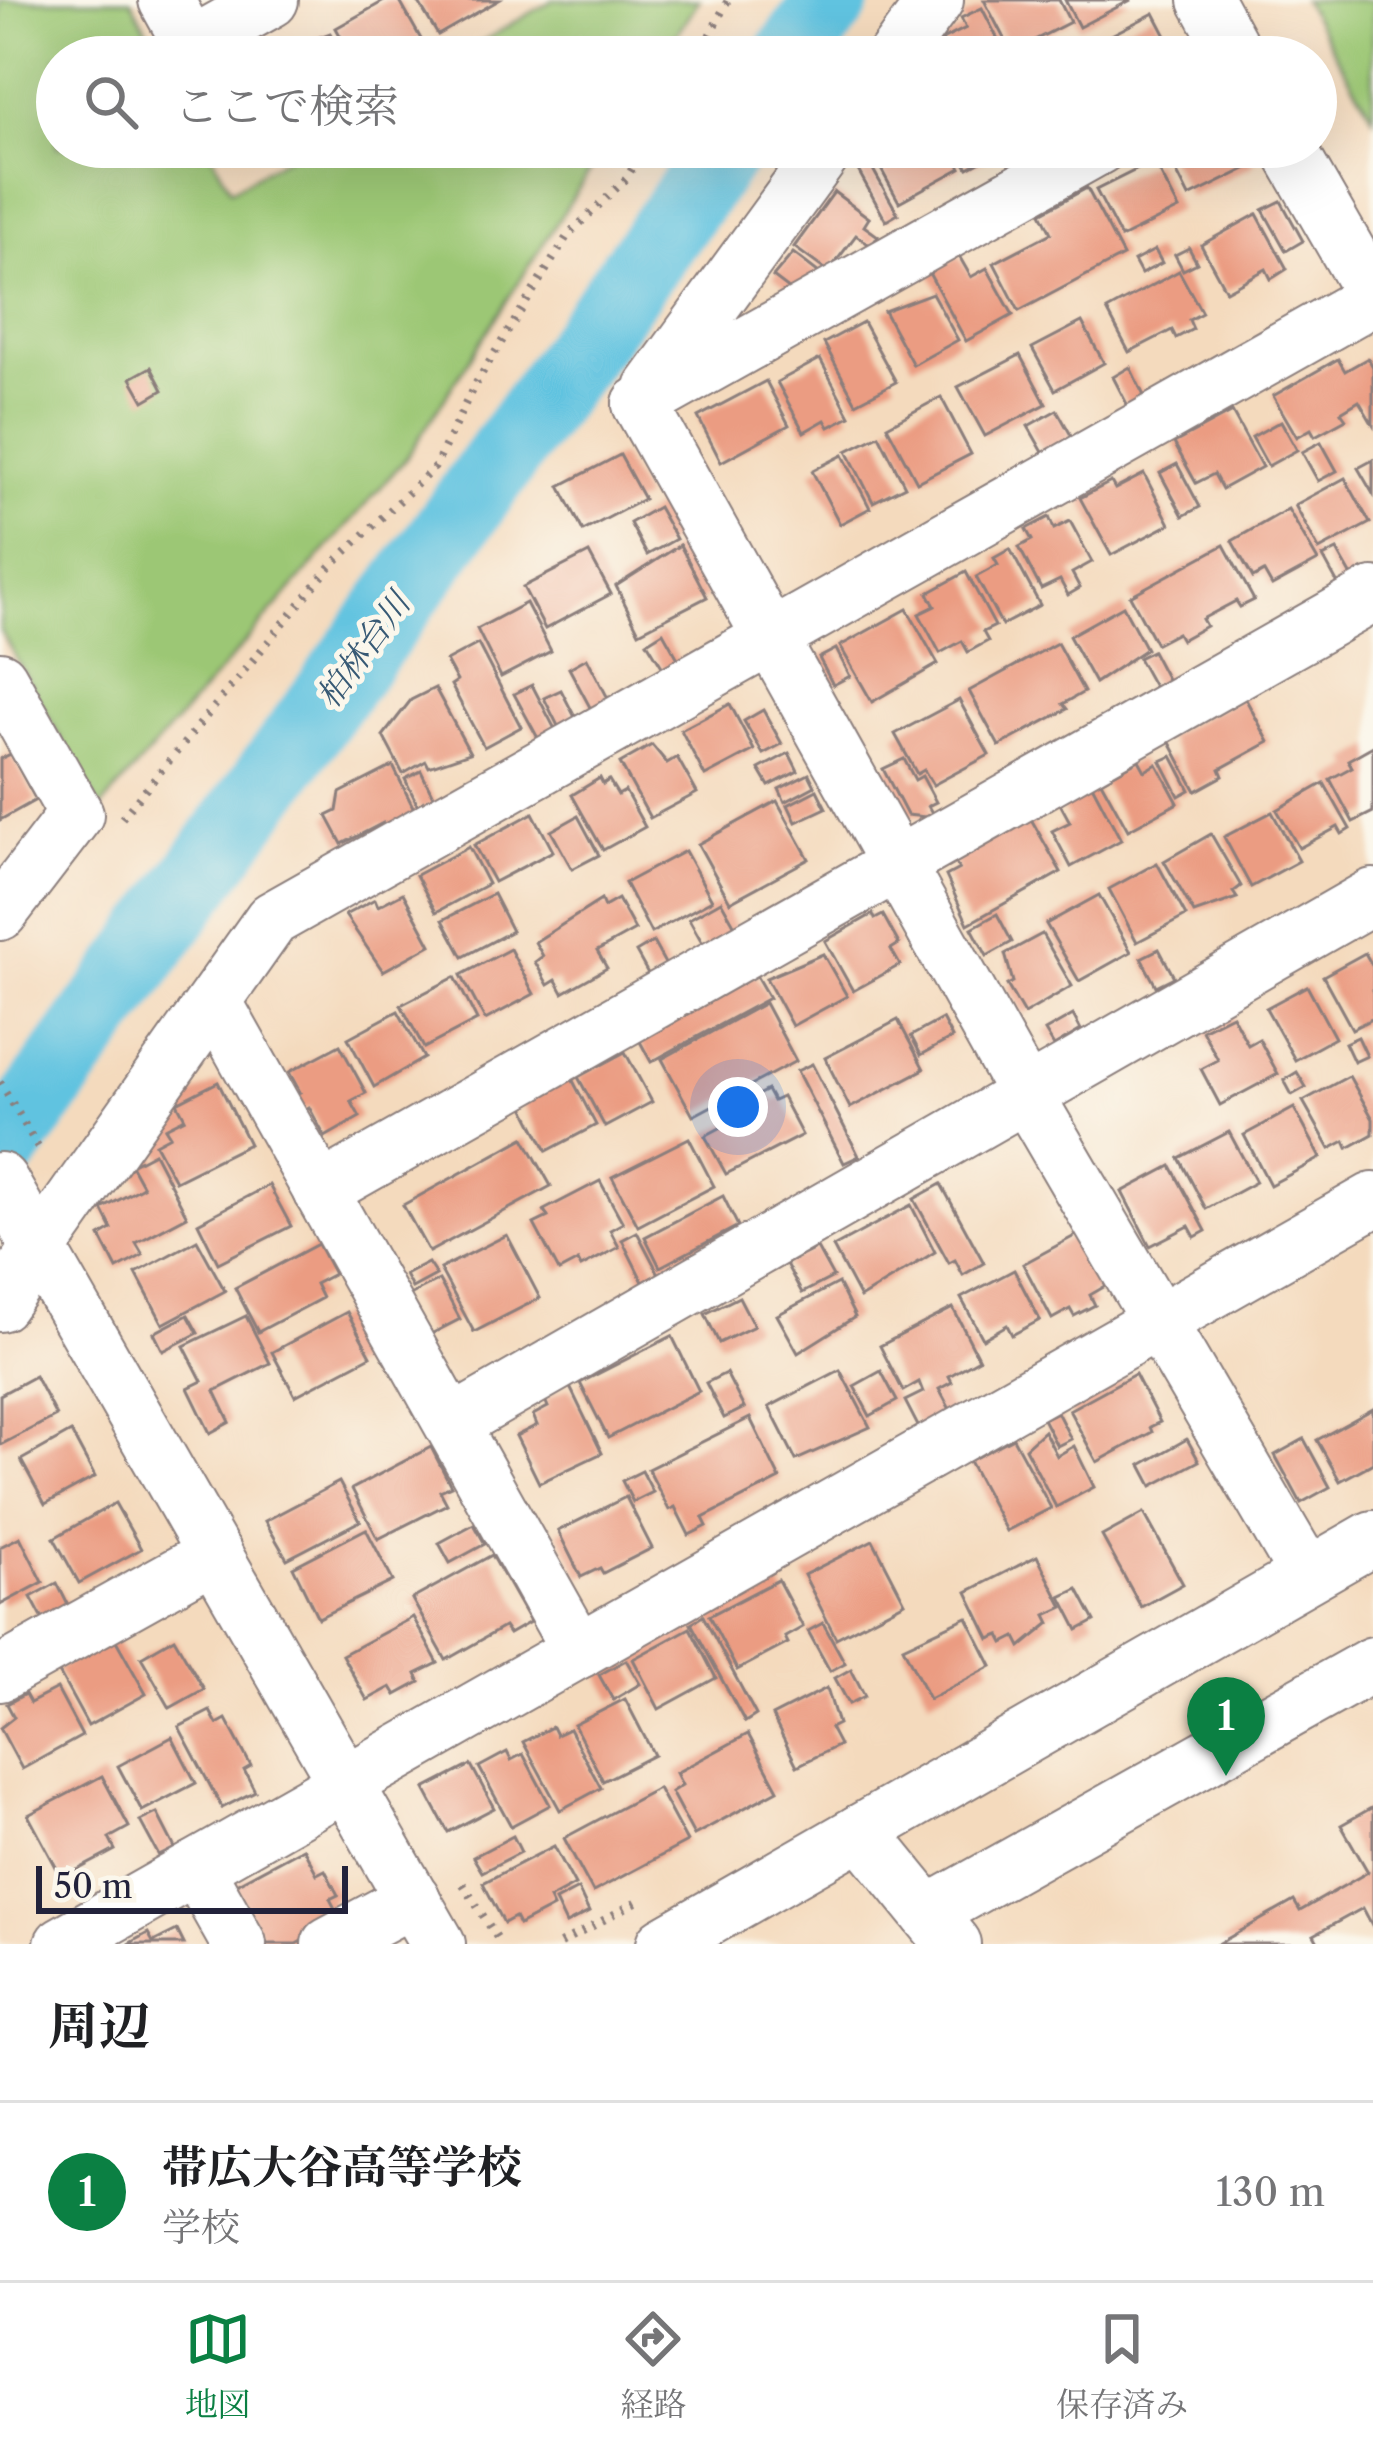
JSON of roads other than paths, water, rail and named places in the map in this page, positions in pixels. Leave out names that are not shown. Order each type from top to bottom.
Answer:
[{"type":"street","points":[[166,0],[186,36]]},
{"type":"street","points":[[207,36],[271,0]]},
{"type":"street","points":[[909,36],[936,0]]},
{"type":"street","points":[[1206,0],[1226,36]]},
{"type":"street","points":[[640,404],[814,168]]},
{"type":"street","points":[[640,404],[1061,168]]},
{"type":"street","points":[[0,1304],[272,919],[1373,296],[1300,168]]},
{"type":"street","points":[[640,404],[1025,1093],[1307,1575]]},
{"type":"street","points":[[320,1190],[1373,595]]},
{"type":"street","points":[[0,679],[76,814],[0,913]]},
{"type":"street","points":[[453,1423],[1373,896]]},
{"type":"street","points":[[215,1003],[579,1651]]},
{"type":"street","points":[[18,1178],[39,1250],[425,1922],[329,1944]]},
{"type":"street","points":[[62,1944],[1373,1200]]},
{"type":"street","points":[[664,1944],[1373,1538]]},
{"type":"street","points":[[0,1674],[215,1554]]},
{"type":"street","points":[[861,1831],[940,1929],[1373,1664]]},
{"type":"street","points":[[196,1868],[239,1944]]},
{"type":"waterway","name":"柏林台川","points":[[806,36],[833,0]]},
{"type":"waterway","name":"柏林台川","points":[[0,1153],[711,168]]},
{"type":"place","name":"帯広大谷高等学校","points":[[1226,1776]]}]
